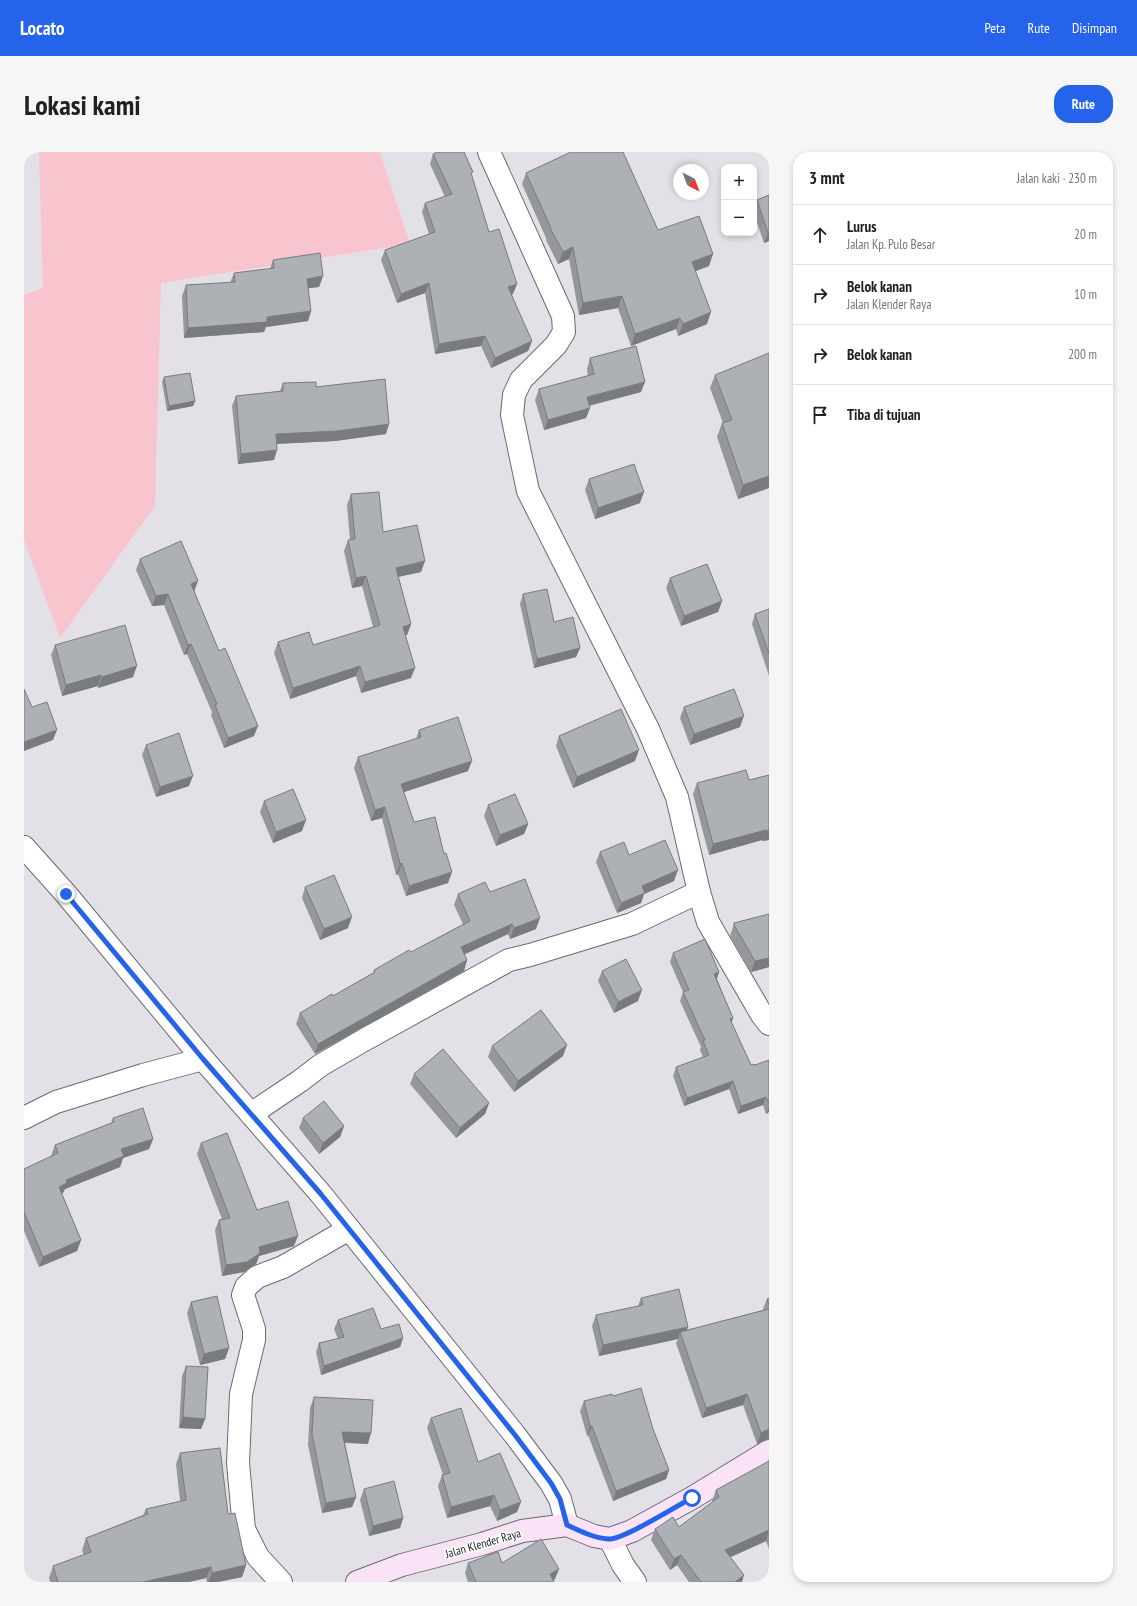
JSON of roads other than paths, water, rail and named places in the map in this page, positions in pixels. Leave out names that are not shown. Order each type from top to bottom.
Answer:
[{"type":"street","points":[[489,152],[563,316],[564,332],[556,345],[521,380],[514,395],[512,415],[528,491],[648,729],[677,797],[699,892],[708,922],[762,1015],[769,1024]]},
{"type":"street","points":[[24,847],[71,900],[203,1059],[320,1193],[536,1461],[560,1499],[567,1525]]},
{"type":"street","points":[[251,1114],[321,1065],[509,960],[618,929],[652,915],[699,892]]},
{"type":"street","points":[[24,1118],[56,1102],[143,1075],[203,1059]]},
{"type":"street","points":[[282,1582],[258,1557],[244,1529],[238,1463],[241,1394],[254,1340],[254,1329],[243,1295],[246,1287],[257,1277],[283,1267],[349,1229]]},
{"type":"street","points":[[635,1582],[610,1539],[632,1531],[692,1498],[769,1451]]},
{"type":"street","name":"Jalan Klender Raya","points":[[357,1582],[402,1565],[482,1544],[522,1531],[567,1525],[594,1536],[610,1539]]}]
